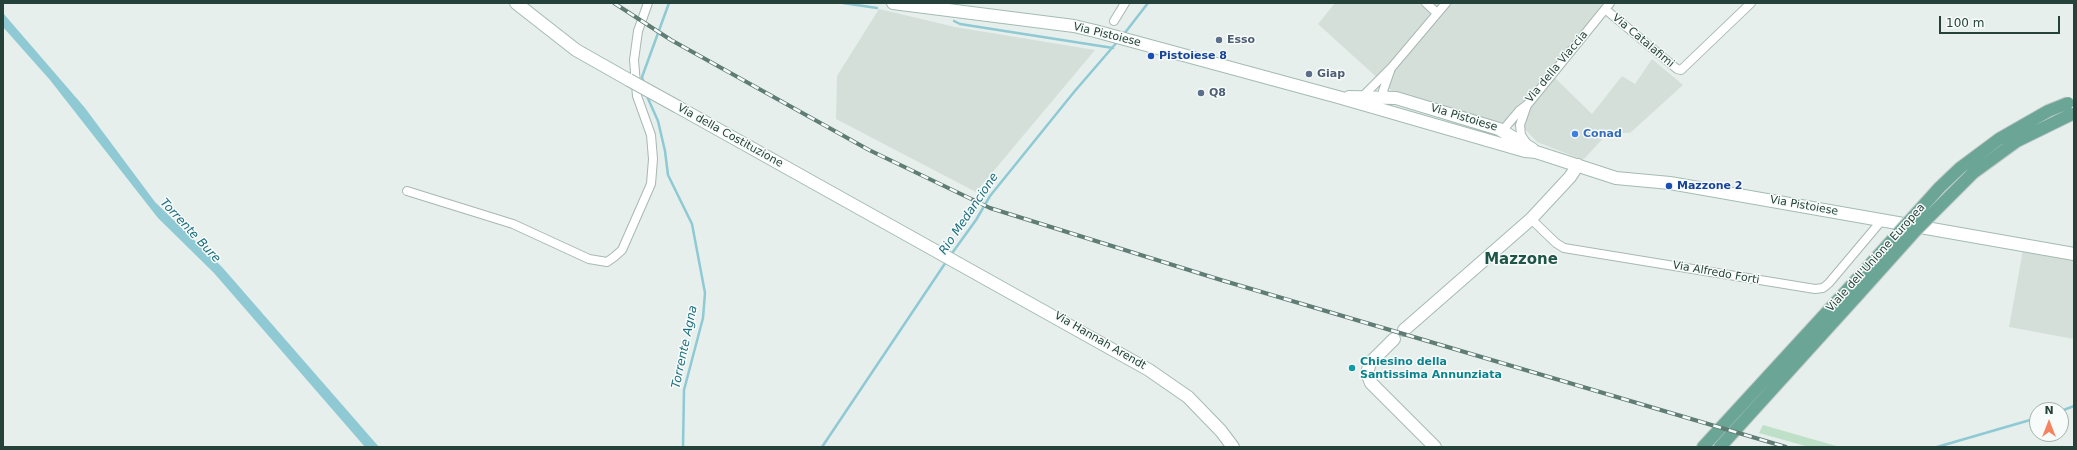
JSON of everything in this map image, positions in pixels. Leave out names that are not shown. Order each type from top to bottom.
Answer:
[{"type":"main road","name":"Viale dell'Unione Europea","points":[[1703,447],[1852,293],[1973,173],[2017,141],[2072,108]]},
{"type":"main road","name":"Viale dell'Unione Europea","points":[[1720,447],[1852,293]]},
{"type":"street","name":"Via della Costituzione","points":[[516,3],[576,50],[946,255]]},
{"type":"street","points":[[407,191],[513,224],[590,259],[607,262],[614,257],[622,250],[651,184],[653,159],[651,135],[637,96],[634,67],[638,31],[648,3]]},
{"type":"street","name":"Via Pistoiese","points":[[893,3],[954,7],[1074,26],[1127,39],[1338,97],[1488,139],[1525,151],[1536,152],[1616,178],[1670,183],[2074,254]]},
{"type":"street","points":[[1114,22],[1125,3]]},
{"type":"street","points":[[1426,3],[1437,13]]},
{"type":"street","points":[[1362,97],[1392,67],[1446,3]]},
{"type":"street","name":"Via Catalafimi","points":[[1607,6],[1677,69],[1681,70],[1751,3]]},
{"type":"street","name":"Via della Viaccia","points":[[1503,130],[1519,110],[1528,104],[1607,6]]},
{"type":"street","points":[[1390,112],[1385,105],[1386,98],[1383,91],[1392,67]]},
{"type":"street","name":"Via Pistoiese","points":[[1338,97],[1396,98],[1503,130],[1536,152]]},
{"type":"street","points":[[1528,104],[1520,120],[1520,131],[1524,141],[1536,152]]},
{"type":"street","points":[[1488,139],[1498,138],[1503,130]]},
{"type":"street","points":[[1404,330],[1531,219],[1570,177],[1578,165]]},
{"type":"street","name":"Via Alfredo Forti","points":[[1531,219],[1556,243],[1564,248],[1815,289],[1823,288],[1830,283],[1882,220]]},
{"type":"street","name":"Via Hannah Arendt","points":[[946,255],[1120,352],[1170,383],[1222,431],[1233,447]]},
{"type":"street","points":[[1394,339],[1370,363],[1367,373],[1371,383],[1435,447]]},
{"type":"shaded area","points":[[1335,3],[1610,3],[1552,75],[1592,114],[1622,76],[1635,84],[1652,59],[1683,85],[1630,133],[1608,133],[1583,160],[1537,142],[1523,127],[1499,124],[1394,93],[1318,24]]},
{"type":"shaded area","points":[[879,9],[955,27],[1095,50],[976,192],[836,119],[837,76]]},
{"type":"shaded area","points":[[2025,239],[2074,247],[2074,339],[2009,327]]},
{"type":"green space","points":[[1763,425],[1840,447],[1809,447],[1759,433]]},
{"type":"water","points":[[3,13],[85,108],[155,202],[222,267],[379,447],[365,447],[214,273],[158,218],[50,80],[3,27]]},
{"type":"waterway","name":"Torrente Agna","points":[[644,84],[642,77],[669,3]]},
{"type":"waterway","points":[[843,3],[877,8]]},
{"type":"waterway","name":"Rio Medancione","points":[[1124,34],[1148,3]]},
{"type":"waterway","points":[[954,21],[960,24],[1113,48]]},
{"type":"waterway","name":"Rio Medancione","points":[[950,256],[976,220],[990,196],[1074,92],[1118,41]]},
{"type":"waterway","name":"Torrente Agna","points":[[646,94],[658,121],[665,151],[668,175],[692,224],[705,293],[703,318],[684,390],[683,447]]},
{"type":"waterway","name":"Rio Medancione","points":[[822,447],[946,262]]},
{"type":"waterway","points":[[2069,408],[2074,406]]},
{"type":"waterway","points":[[1937,447],[2029,420]]},
{"type":"railway","points":[[614,3],[671,40],[869,150],[990,208],[1221,280],[1786,447]]},
{"type":"place","name":"Esso","points":[[1219,40]]},
{"type":"place","name":"Pistoiese 8","points":[[1151,56]]},
{"type":"place","name":"Giap","points":[[1309,74]]},
{"type":"place","name":"Q8","points":[[1201,93]]},
{"type":"place","name":"Conad","points":[[1575,134]]},
{"type":"place","name":"Mazzone 2","points":[[1669,186]]},
{"type":"place","name":"Chiesino della Santissima Annunziata","points":[[1352,368]]},
{"type":"district","name":"Mazzone","points":[[1521,260]]},
{"type":"water label","name":"Torrente Bure","points":[[190,231]]}]
